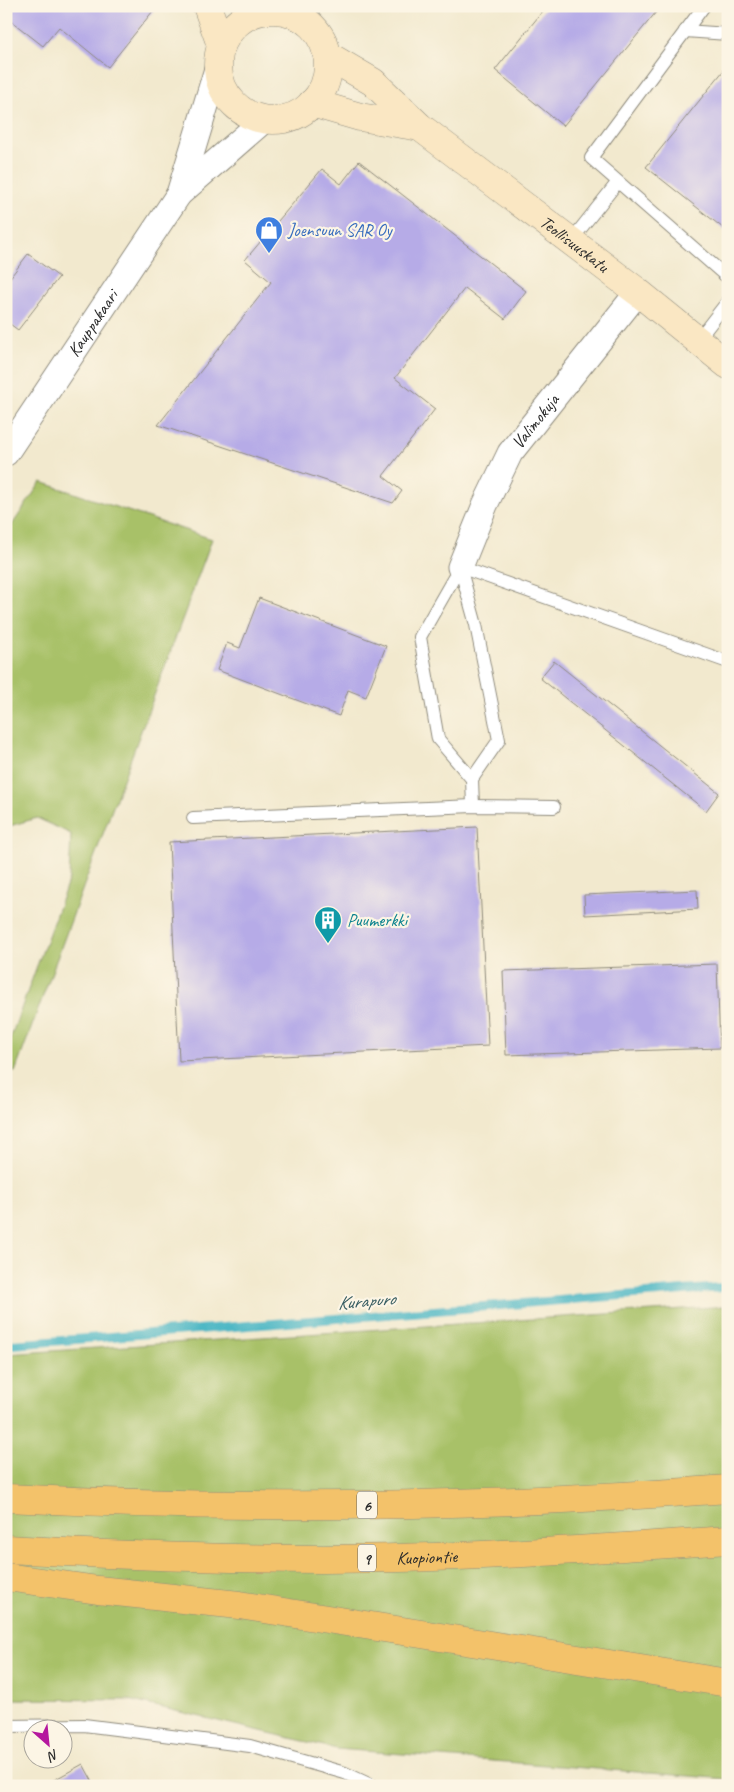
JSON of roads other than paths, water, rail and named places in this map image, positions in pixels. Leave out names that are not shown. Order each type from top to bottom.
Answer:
[{"type":"highway","name":"6","points":[[6,1498],[317,1506],[608,1498],[728,1489]]},
{"type":"highway","name":"Kuopiontie","points":[[6,1549],[106,1555],[324,1559],[464,1556],[728,1540]]},
{"type":"highway","points":[[6,1577],[98,1590],[248,1606],[728,1683]]},
{"type":"street","points":[[207,6],[219,57],[222,87],[232,102],[247,114],[264,120],[282,119],[298,114],[312,103],[322,89],[328,72],[327,55],[322,41],[314,28],[291,12],[266,8],[239,20],[228,31],[219,57]]},
{"type":"street","name":"Teollisuuskatu","points":[[327,55],[373,82],[420,126],[638,292],[728,365]]},
{"type":"street","name":"Kauppakaari","points":[[179,194],[219,57]]},
{"type":"street","name":"Teollisuuskatu","points":[[312,103],[360,117],[420,126]]},
{"type":"street","name":"Kauppakaari","points":[[6,453],[179,194],[264,120]]},
{"type":"street","name":"Valimokuja","points":[[460,567],[485,505],[510,453],[638,292]]},
{"type":"lane","points":[[704,6],[591,158],[617,183],[727,277]]},
{"type":"lane","points":[[685,31],[728,34]]},
{"type":"lane","points":[[570,242],[617,183]]},
{"type":"lane","points":[[697,340],[728,301]]},
{"type":"lane","points":[[460,567],[420,637],[438,739],[472,779]]},
{"type":"lane","points":[[460,567],[728,662]]},
{"type":"lane","points":[[460,567],[476,624],[500,740],[472,779],[473,806]]},
{"type":"lane","points":[[192,818],[473,806],[554,807]]},
{"type":"lane","points":[[6,1726],[84,1725],[250,1746],[345,1773],[373,1786]]},
{"type":"waterway","name":"Kurapuro","points":[[6,1345],[728,1287]]},
{"type":"place","name":"Joensuun SAR Oy","points":[[269,254]]},
{"type":"place","name":"Puumerkki","points":[[328,944]]}]
